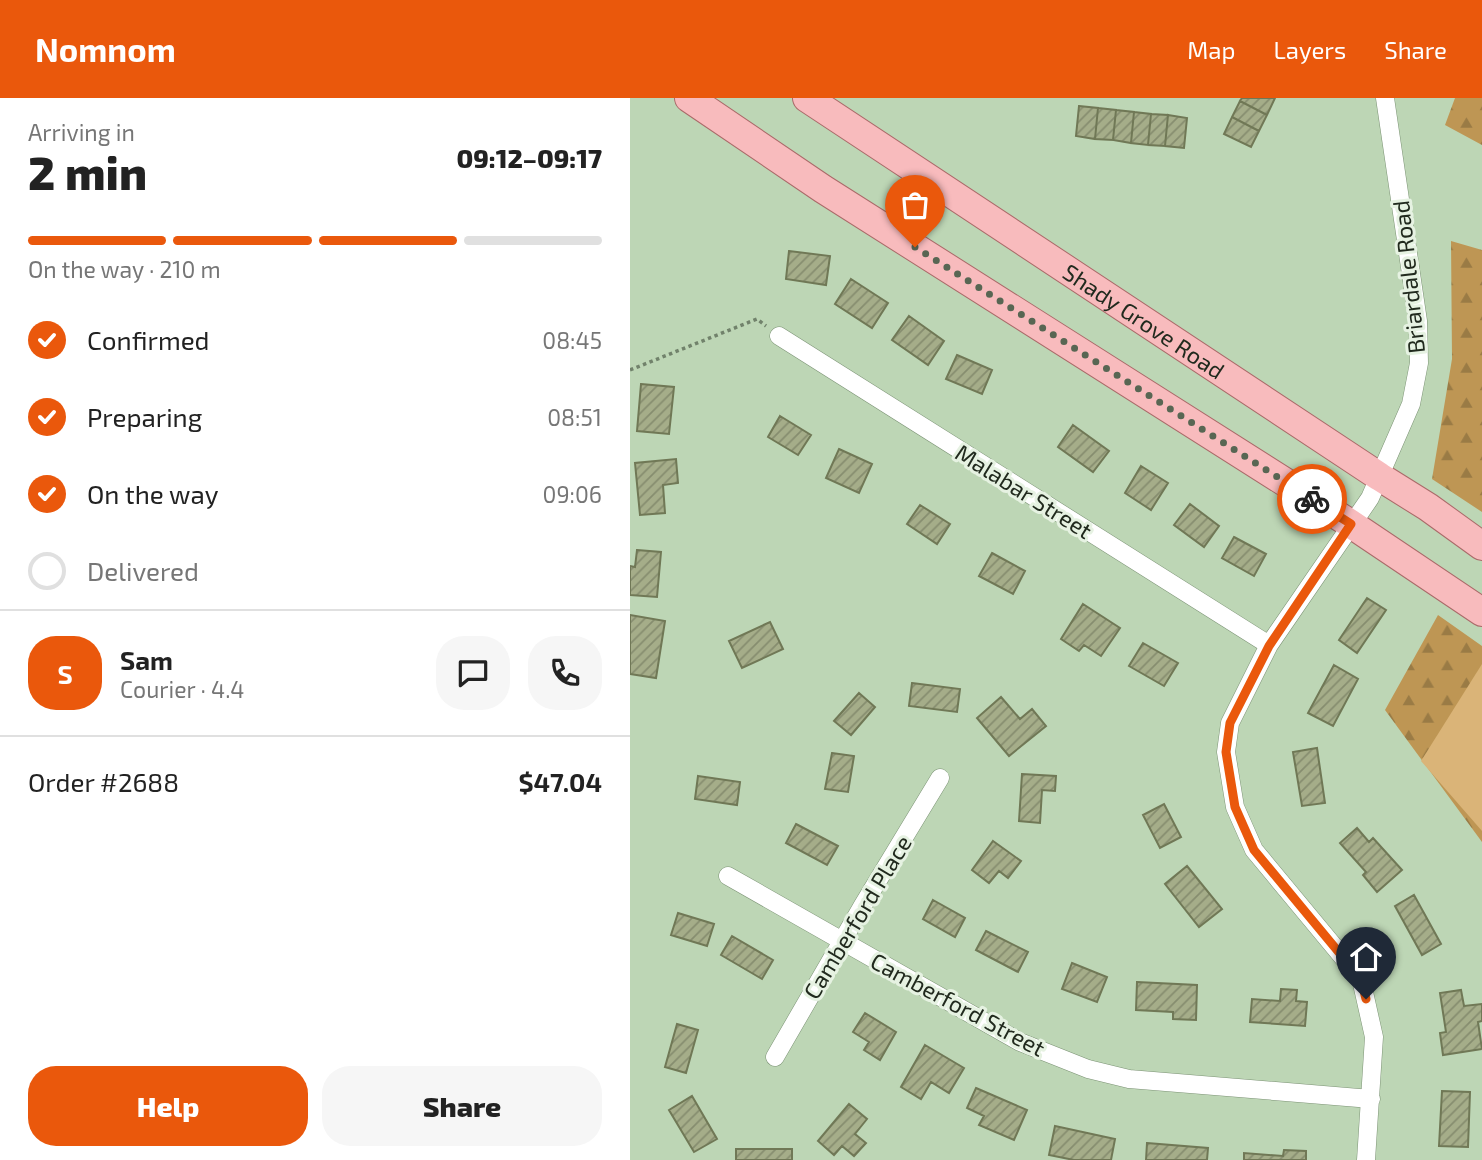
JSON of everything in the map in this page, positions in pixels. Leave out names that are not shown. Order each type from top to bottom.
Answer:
[{"type":"main road","points":[[690,98],[823,190],[1351,524],[1482,612]]},
{"type":"main road","name":"Shady Grove Road","points":[[807,98],[1428,507],[1482,546]]},
{"type":"street","name":"Briardale Road","points":[[1366,1160],[1374,1037],[1361,979],[1254,850],[1235,807],[1226,752],[1230,723],[1269,646],[1370,498],[1411,404],[1419,363],[1418,321],[1385,98]]},
{"type":"street","name":"Malabar Street","points":[[779,336],[1269,646]]},
{"type":"street","name":"Camberford Place","points":[[775,1057],[940,778]]},
{"type":"street","name":"Camberford Street","points":[[728,876],[1020,1042],[1088,1069],[1129,1079],[1371,1099]]},
{"type":"path","points":[[630,370],[757,319],[779,336]]},
{"type":"green space","points":[[1455,98],[1482,98],[1482,145],[1445,125]]},
{"type":"green space","points":[[1451,241],[1482,250],[1482,512],[1432,479],[1452,359]]},
{"type":"green space","points":[[1438,615],[1482,646],[1482,842],[1385,710]]},
{"type":"shaded area","points":[[1482,664],[1482,831],[1421,761]]},
{"type":"building","points":[[1242,98],[1275,98],[1267,115],[1240,101]]},
{"type":"building","points":[[1240,101],[1267,115],[1259,131],[1232,117]]},
{"type":"building","points":[[1079,106],[1098,108],[1095,139],[1076,136]]},
{"type":"building","points":[[1098,108],[1116,110],[1113,140],[1095,139]]},
{"type":"building","points":[[1116,110],[1134,112],[1131,143],[1113,140]]},
{"type":"building","points":[[1134,112],[1151,114],[1148,145],[1131,143]]},
{"type":"building","points":[[1151,114],[1168,115],[1165,146],[1148,145]]},
{"type":"building","points":[[1168,115],[1187,118],[1184,148],[1165,146]]},
{"type":"building","points":[[1232,117],[1259,131],[1251,147],[1224,134]]},
{"type":"building","points":[[789,251],[830,256],[826,285],[786,279]]},
{"type":"building","points":[[851,279],[888,303],[872,328],[835,304]]},
{"type":"building","points":[[909,316],[944,341],[928,365],[892,340]]},
{"type":"building","points":[[957,355],[992,370],[982,394],[946,379]]},
{"type":"building","points":[[641,384],[674,387],[669,434],[637,431]]},
{"type":"building","points":[[780,416],[811,435],[798,455],[768,437]]},
{"type":"building","points":[[1073,425],[1109,451],[1093,472],[1058,447]]},
{"type":"building","points":[[839,449],[872,464],[859,493],[826,478]]},
{"type":"building","points":[[676,459],[678,483],[663,485],[665,513],[640,515],[635,463]]},
{"type":"building","points":[[1141,466],[1168,483],[1151,510],[1125,493]]},
{"type":"building","points":[[1190,504],[1219,526],[1204,547],[1174,525]]},
{"type":"building","points":[[920,505],[950,524],[937,544],[907,524]]},
{"type":"building","points":[[1234,537],[1266,554],[1254,576],[1222,558]]},
{"type":"building","points":[[637,550],[661,552],[657,597],[630,595],[630,566],[635,567]]},
{"type":"building","points":[[992,553],[1025,571],[1013,594],[979,576]]},
{"type":"building","points":[[1367,598],[1386,610],[1357,653],[1339,640]]},
{"type":"building","points":[[1083,604],[1120,628],[1101,656],[1084,645],[1079,651],[1061,639]]},
{"type":"building","points":[[630,615],[665,621],[656,678],[630,674]]},
{"type":"building","points":[[770,622],[783,649],[742,668],[729,641]]},
{"type":"building","points":[[1143,643],[1178,663],[1164,686],[1129,666]]},
{"type":"building","points":[[1334,665],[1358,679],[1333,726],[1308,713]]},
{"type":"building","points":[[912,683],[960,689],[957,712],[909,706]]},
{"type":"building","points":[[859,693],[875,707],[851,735],[834,721]]},
{"type":"building","points":[[1001,697],[1020,719],[1032,709],[1046,726],[1009,756],[977,718]]},
{"type":"building","points":[[1317,748],[1325,803],[1302,806],[1293,752]]},
{"type":"building","points":[[832,753],[854,756],[848,792],[825,789]]},
{"type":"building","points":[[1022,774],[1056,776],[1055,791],[1042,790],[1040,823],[1019,821]]},
{"type":"building","points":[[698,776],[740,782],[737,805],[695,799]]},
{"type":"building","points":[[1164,804],[1181,837],[1160,848],[1143,815]]},
{"type":"building","points":[[796,824],[838,846],[827,865],[786,843]]},
{"type":"building","points":[[1357,828],[1369,842],[1373,838],[1402,870],[1377,892],[1363,875],[1366,872],[1340,843]]},
{"type":"building","points":[[993,841],[1021,861],[1008,878],[999,871],[989,883],[972,870]]},
{"type":"building","points":[[1187,866],[1222,909],[1199,927],[1165,884]]},
{"type":"building","points":[[1414,895],[1441,944],[1422,955],[1395,906]]},
{"type":"building","points":[[933,900],[965,918],[955,937],[923,919]]},
{"type":"building","points":[[678,913],[714,924],[707,946],[671,935]]},
{"type":"building","points":[[986,931],[1028,952],[1018,972],[976,950]]},
{"type":"building","points":[[732,936],[773,960],[762,979],[721,955]]},
{"type":"building","points":[[1072,963],[1107,977],[1097,1002],[1062,989]]},
{"type":"building","points":[[1137,982],[1197,985],[1196,1020],[1173,1019],[1173,1012],[1136,1010]]},
{"type":"building","points":[[1281,989],[1297,990],[1296,1001],[1307,1002],[1305,1026],[1250,1022],[1252,999],[1280,1001]]},
{"type":"building","points":[[1461,990],[1464,1006],[1482,1004],[1482,1021],[1478,1022],[1482,1049],[1443,1055],[1440,1033],[1446,1032],[1440,993]]},
{"type":"building","points":[[865,1013],[896,1032],[880,1060],[864,1050],[869,1042],[853,1032]]},
{"type":"building","points":[[677,1024],[698,1030],[686,1073],[665,1067]]},
{"type":"building","points":[[925,1045],[964,1068],[949,1093],[931,1082],[921,1099],[901,1087]]},
{"type":"building","points":[[976,1088],[1027,1110],[1014,1140],[979,1125],[984,1116],[967,1108]]},
{"type":"building","points":[[1442,1091],[1470,1092],[1468,1147],[1439,1146]]},
{"type":"building","points":[[692,1096],[717,1139],[694,1152],[669,1110]]},
{"type":"building","points":[[849,1104],[867,1119],[855,1134],[866,1143],[854,1156],[842,1146],[834,1155],[818,1141]]},
{"type":"building","points":[[1055,1126],[1115,1139],[1111,1160],[1074,1160],[1049,1155]]},
{"type":"building","points":[[1147,1143],[1208,1148],[1207,1160],[1146,1160]]},
{"type":"building","points":[[736,1149],[792,1149],[792,1160],[736,1160]]},
{"type":"building","points":[[1284,1150],[1306,1151],[1306,1160],[1244,1160],[1244,1153],[1283,1156]]},
{"type":"way so far","points":[[915,247],[1312,499]]},
{"type":"route","points":[[1312,499],[1351,524],[1269,646],[1230,723],[1226,752],[1235,807],[1254,850],[1361,979],[1366,999]]}]
